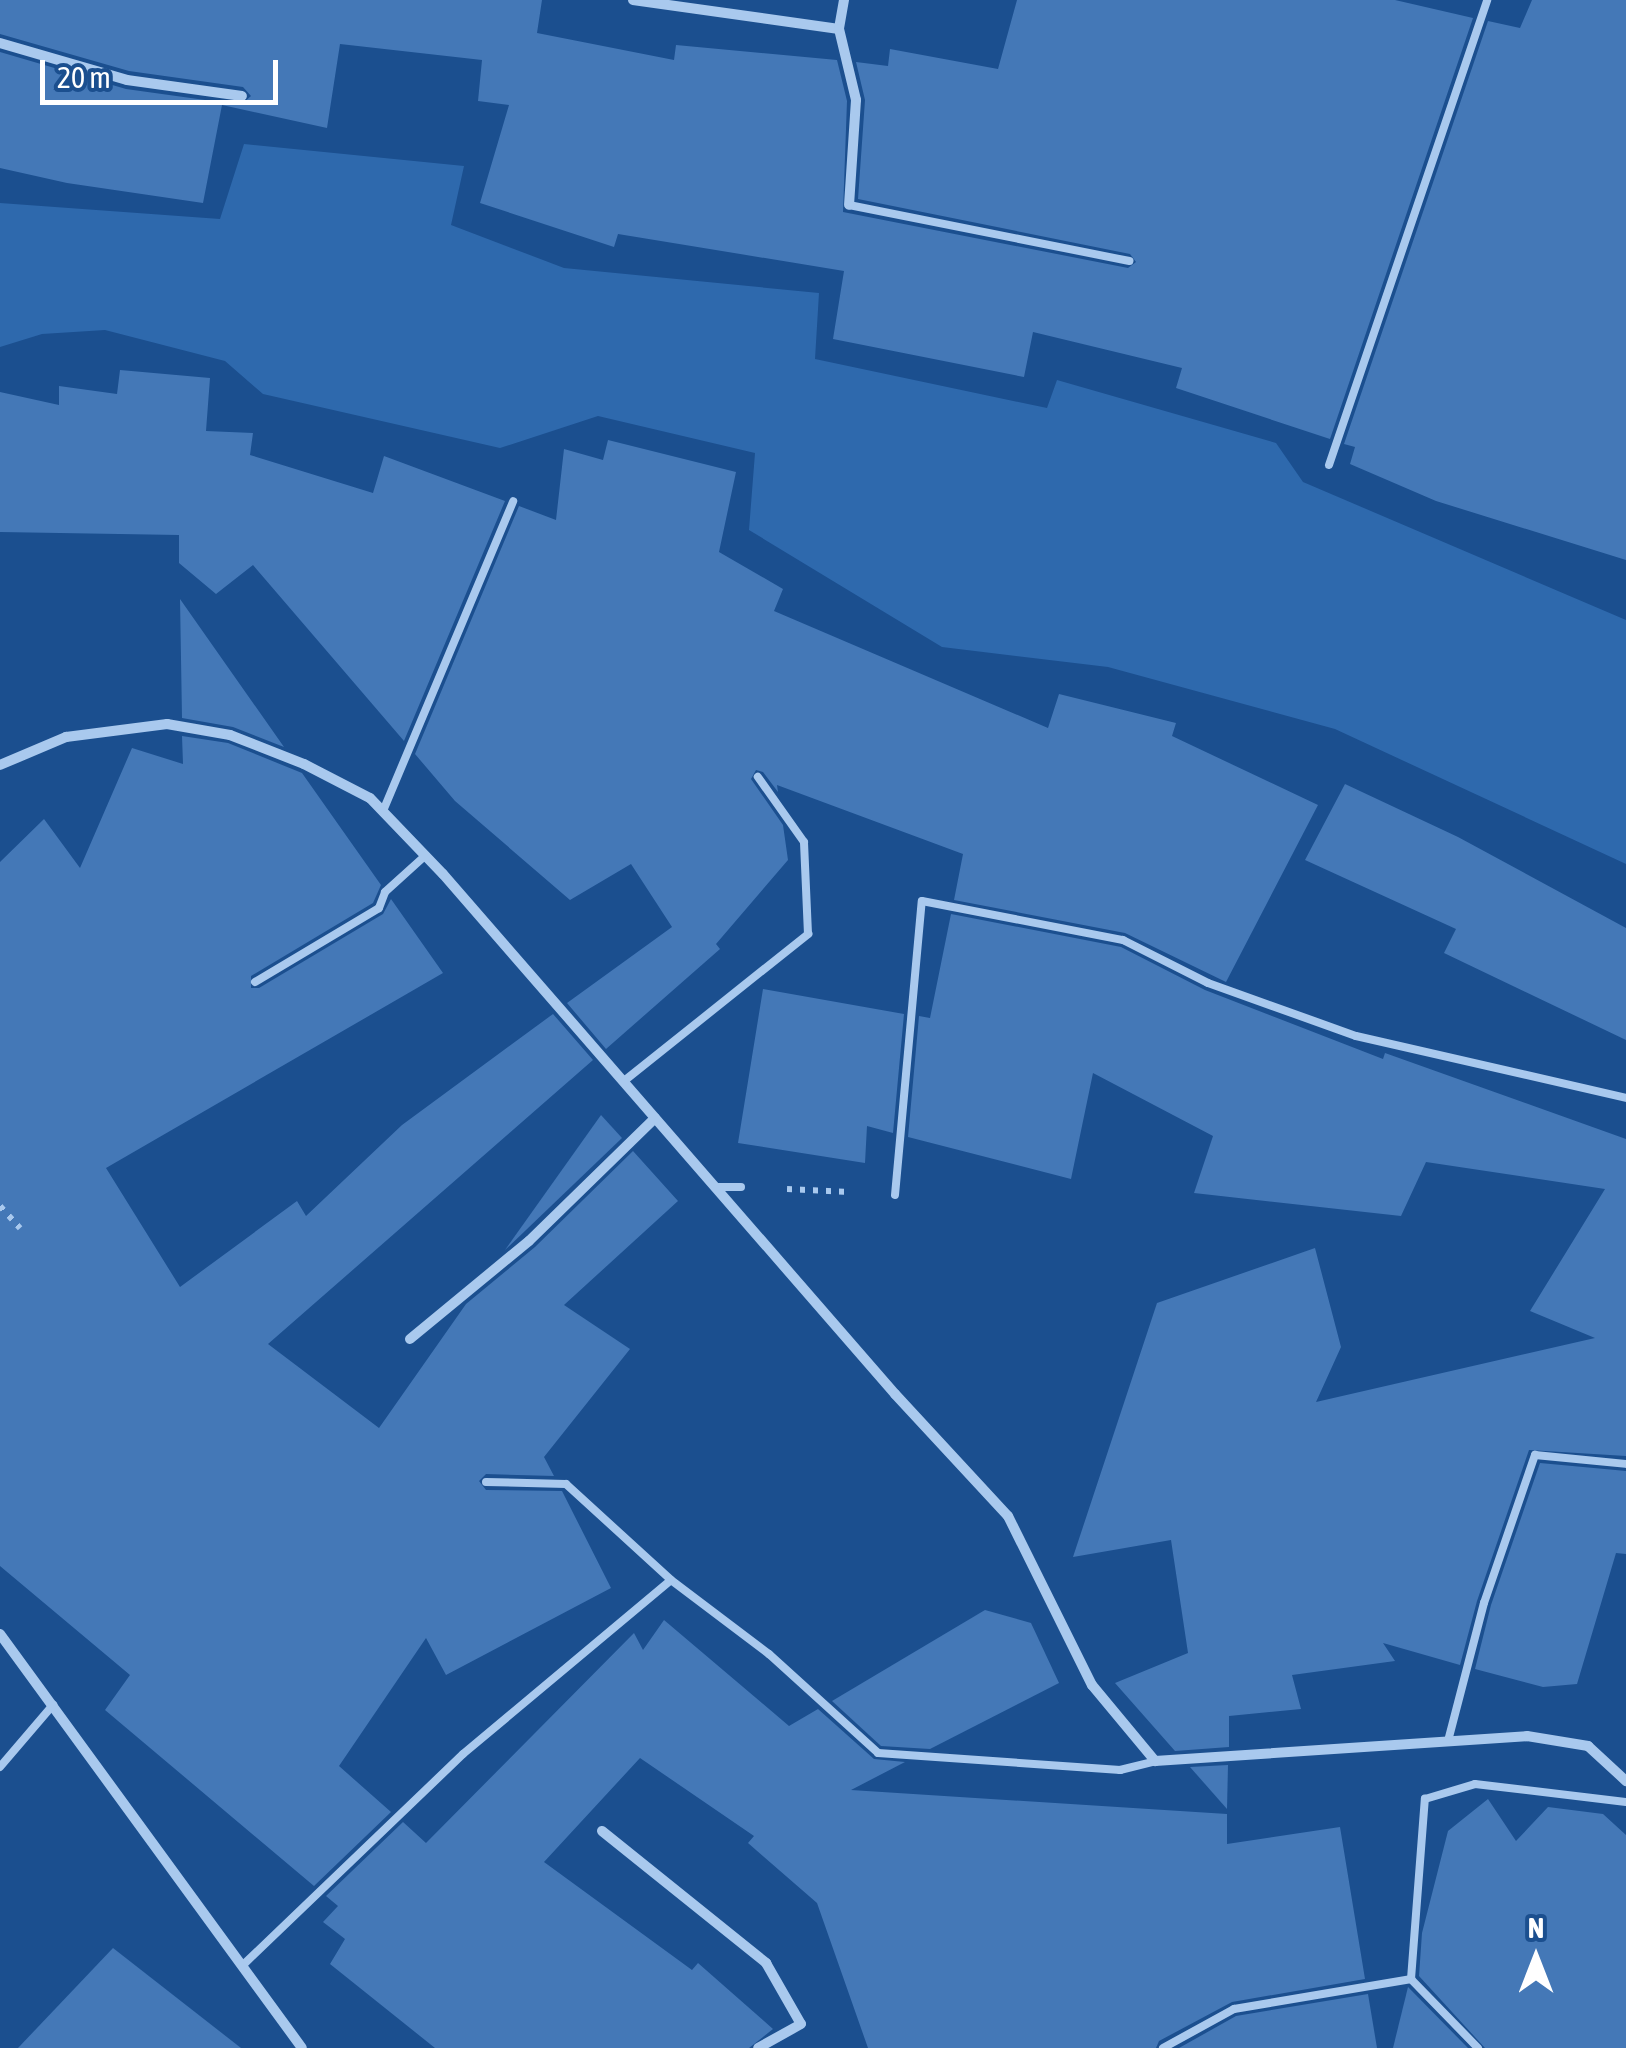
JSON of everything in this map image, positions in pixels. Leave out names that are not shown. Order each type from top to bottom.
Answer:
[{"type":"street","points":[[633,0],[839,29]]},
{"type":"street","points":[[844,0],[839,29],[856,100],[849,204]]},
{"type":"street","points":[[0,43],[127,80],[242,96]]},
{"type":"street","points":[[0,765],[66,737],[167,724],[230,735],[304,764],[370,798],[426,855],[895,1394],[1008,1516],[1092,1685],[1155,1761],[1527,1736],[1588,1746],[1626,1781]]},
{"type":"street","points":[[410,1339],[529,1241],[655,1118]]},
{"type":"street","points":[[0,1634],[302,2048]]},
{"type":"street","points":[[602,1831],[766,1963],[801,2024],[758,2048]]},
{"type":"lane","points":[[1329,465],[1487,0]]},
{"type":"lane","points":[[849,204],[1129,262]]},
{"type":"lane","points":[[382,812],[514,501]]},
{"type":"lane","points":[[624,1081],[808,934],[804,842],[758,777]]},
{"type":"lane","points":[[255,982],[379,908],[385,892],[426,855]]},
{"type":"lane","points":[[895,1195],[922,901],[1122,940],[1208,983],[1356,1036],[1626,1098]]},
{"type":"lane","points":[[716,1187],[741,1187]]},
{"type":"lane","points":[[1448,1741],[1484,1603],[1535,1455],[1626,1464]]},
{"type":"lane","points":[[486,1482],[566,1484],[672,1580],[769,1654],[878,1753],[1120,1770],[1155,1761]]},
{"type":"lane","points":[[242,1966],[463,1754],[672,1580]]},
{"type":"lane","points":[[0,1767],[53,1705]]},
{"type":"lane","points":[[1478,2048],[1411,1979],[1426,1799],[1475,1784],[1626,1802]]},
{"type":"lane","points":[[1163,2048],[1234,2009],[1411,1979]]},
{"type":"path","points":[[741,1187],[895,1195]]},
{"type":"path","points":[[0,1206],[20,1228]]},
{"type":"shaded area","points":[[244,144],[464,166],[451,225],[564,268],[819,293],[815,359],[1047,408],[1057,380],[1276,443],[1303,482],[1626,620],[1626,864],[1335,729],[1108,667],[942,647],[749,530],[755,453],[598,416],[500,448],[263,394],[225,361],[105,330],[42,334],[0,347],[0,203],[220,219]]},
{"type":"building","points":[[0,0],[542,0],[537,33],[674,60],[676,45],[837,60],[847,101],[843,212],[1128,268],[1136,262],[1130,254],[858,199],[865,100],[856,62],[888,66],[890,49],[998,69],[1017,0],[1395,0],[1473,18],[1330,439],[1176,388],[1182,368],[1033,332],[1024,377],[833,339],[844,271],[618,234],[614,247],[480,203],[509,105],[478,101],[482,60],[340,44],[327,128],[222,105],[203,203],[67,183],[0,168],[0,52],[126,89],[241,105],[251,96],[243,87],[129,71],[0,34]]},
{"type":"building","points":[[1532,0],[1626,0],[1626,560],[1436,501],[1350,464],[1355,447],[1344,444],[1488,21],[1520,28]]},
{"type":"building","points":[[120,370],[210,378],[206,431],[253,433],[250,455],[373,493],[384,456],[505,501],[404,741],[253,565],[216,594],[179,563],[179,535],[0,532],[0,392],[59,405],[59,386],[117,394]]},
{"type":"building","points":[[608,440],[736,472],[719,552],[783,589],[774,611],[1048,728],[1059,694],[1176,723],[1172,736],[1318,805],[1226,982],[1125,933],[954,900],[963,854],[777,785],[778,792],[763,772],[756,770],[751,779],[783,825],[788,860],[716,944],[720,949],[606,1049],[567,1003],[672,927],[631,864],[570,900],[455,801],[415,754],[519,506],[556,520],[564,449],[603,460]]},
{"type":"building","points":[[180,599],[284,747],[233,727],[182,718]]},
{"type":"building","points":[[182,736],[228,743],[302,773],[381,885],[373,903],[251,976],[251,988],[259,988],[383,914],[391,899],[443,973],[106,1168],[180,1287],[297,1201],[306,1216],[402,1125],[553,1014],[593,1060],[268,1344],[379,1428],[466,1304],[535,1247],[633,1151],[678,1201],[564,1305],[630,1349],[544,1457],[554,1476],[486,1474],[479,1481],[486,1490],[562,1491],[611,1588],[446,1675],[426,1638],[339,1766],[391,1812],[314,1886],[105,1710],[130,1675],[0,1566],[0,862],[44,819],[80,868],[132,748],[183,764]]},
{"type":"building","points":[[1345,784],[1458,837],[1626,928],[1626,1040],[1444,953],[1456,929],[1305,860]]},
{"type":"building","points":[[951,914],[1121,947],[1205,990],[1383,1059],[1385,1053],[1626,1139],[1626,1456],[1529,1450],[1477,1601],[1460,1665],[1383,1643],[1395,1661],[1292,1675],[1301,1709],[1229,1716],[1229,1747],[1175,1751],[1115,1683],[1188,1653],[1171,1540],[1073,1557],[1157,1303],[1315,1248],[1341,1347],[1316,1402],[1595,1338],[1530,1311],[1605,1189],[1426,1162],[1401,1216],[1194,1193],[1213,1136],[1093,1073],[1071,1179],[908,1137],[919,1016],[930,1018]]},
{"type":"building","points":[[763,989],[904,1014],[893,1133],[867,1126],[865,1163],[738,1143]]},
{"type":"building","points":[[601,1115],[622,1138],[505,1250]]},
{"type":"building","points":[[1540,1463],[1626,1471],[1626,1554],[1616,1553],[1577,1684],[1543,1687],[1475,1669],[1491,1605]]},
{"type":"building","points":[[985,1610],[1031,1623],[1059,1683],[930,1749],[881,1746],[832,1701]]},
{"type":"building","points":[[664,1620],[789,1726],[818,1709],[874,1759],[905,1762],[851,1790],[1227,1814],[1227,1844],[1340,1827],[1365,1979],[1232,2002],[1159,2041],[1156,2048],[868,2048],[817,1903],[748,1843],[754,1836],[640,1758],[544,1862],[692,1970],[698,1963],[773,2029],[749,2048],[435,2048],[330,1964],[345,1939],[323,1922],[338,1906],[326,1896],[403,1822],[426,1843],[634,1633],[643,1650]]},
{"type":"building","points":[[1228,1765],[1227,1809],[1190,1767]]},
{"type":"building","points":[[1488,1799],[1516,1841],[1548,1807],[1603,1814],[1626,1835],[1626,2048],[1485,2048],[1419,1976],[1422,1933],[1448,1831]]},
{"type":"building","points":[[113,1948],[241,2048],[18,2048]]},
{"type":"building","points":[[1408,1987],[1468,2048],[1393,2048]]},
{"type":"building","points":[[1368,1994],[1377,2048],[1179,2048],[1236,2016]]}]
